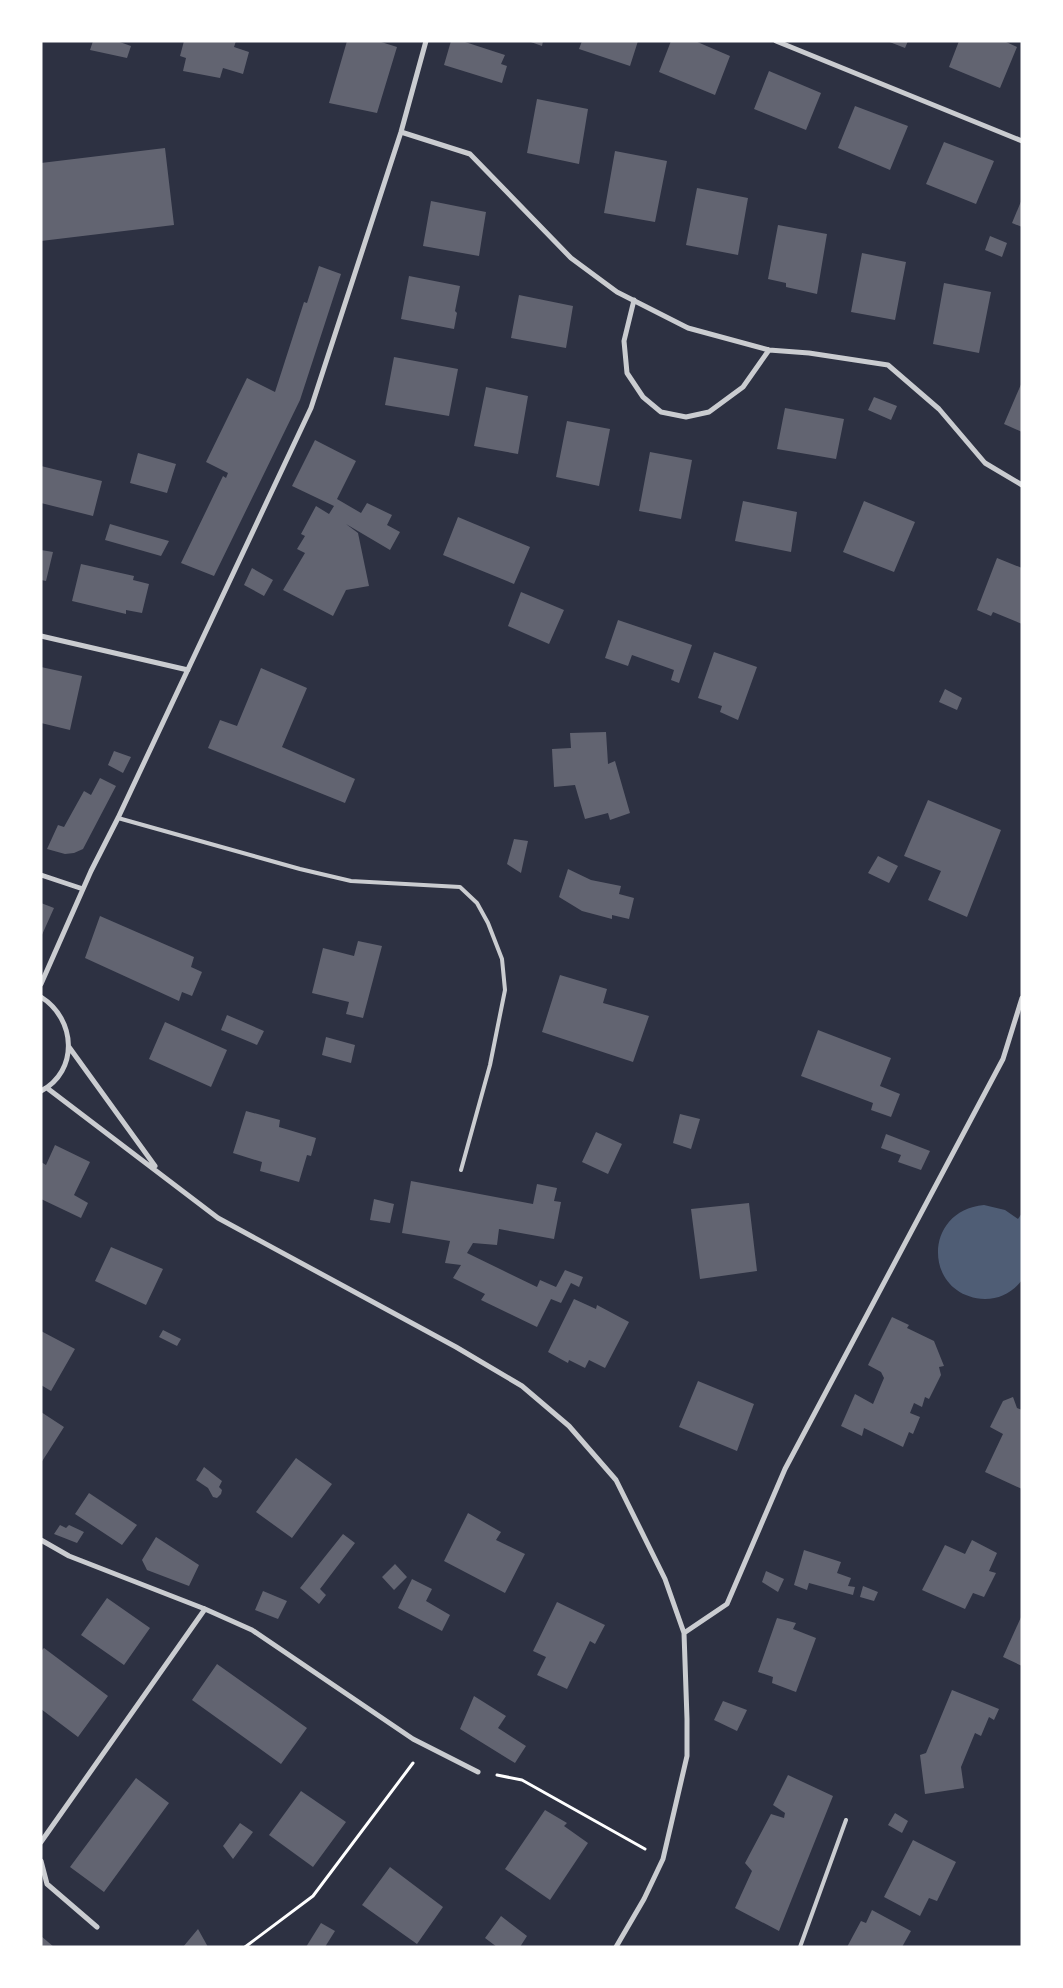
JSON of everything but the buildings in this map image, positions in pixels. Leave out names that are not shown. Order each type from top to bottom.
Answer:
[{"type":"street","points":[[41,984],[83,889],[310,408],[401,132],[426,41]]},
{"type":"street","points":[[776,41],[1022,141]]},
{"type":"street","points":[[401,132],[470,154],[571,258],[617,292],[688,328],[769,350],[810,353],[888,364],[939,409],[984,463],[1022,486]]},
{"type":"street","points":[[634,300],[624,341],[627,373],[643,397],[661,412],[686,417],[710,412],[743,387],[769,350]]},
{"type":"street","points":[[41,636],[188,670]]},
{"type":"street","points":[[41,875],[83,889]]},
{"type":"street","points":[[41,997],[50,1003],[61,1016],[67,1031],[69,1047],[66,1063],[58,1077],[44,1089],[158,1171],[218,1218],[456,1347],[522,1386],[569,1426],[616,1480],[666,1579],[684,1633],[687,1756],[663,1859],[644,1899],[616,1947]]},
{"type":"street","points":[[684,1633],[727,1604],[786,1469],[1002,1059],[1022,998]]},
{"type":"street","points":[[69,1047],[158,1171]]},
{"type":"street","points":[[41,1540],[69,1556],[252,1630],[413,1739],[478,1772]]},
{"type":"street","points":[[41,1842],[205,1610]]},
{"type":"street","points":[[41,1861],[48,1884],[97,1927]]},
{"type":"lane","points":[[118,818],[300,869],[351,881],[460,887],[477,903],[488,923],[502,959],[505,990],[490,1066],[461,1170]]},
{"type":"lane","points":[[800,1947],[846,1820]]},
{"type":"path","points":[[245,1947],[313,1896],[413,1763]]},
{"type":"path","points":[[478,1772],[522,1780],[663,1859]]},
{"type":"water","points":[[984,1205],[1005,1210],[1018,1219],[1022,1213],[1022,1280],[1006,1294],[996,1298],[985,1299],[965,1295],[950,1284],[941,1270],[938,1254],[941,1237],[949,1222],[963,1211]]}]
